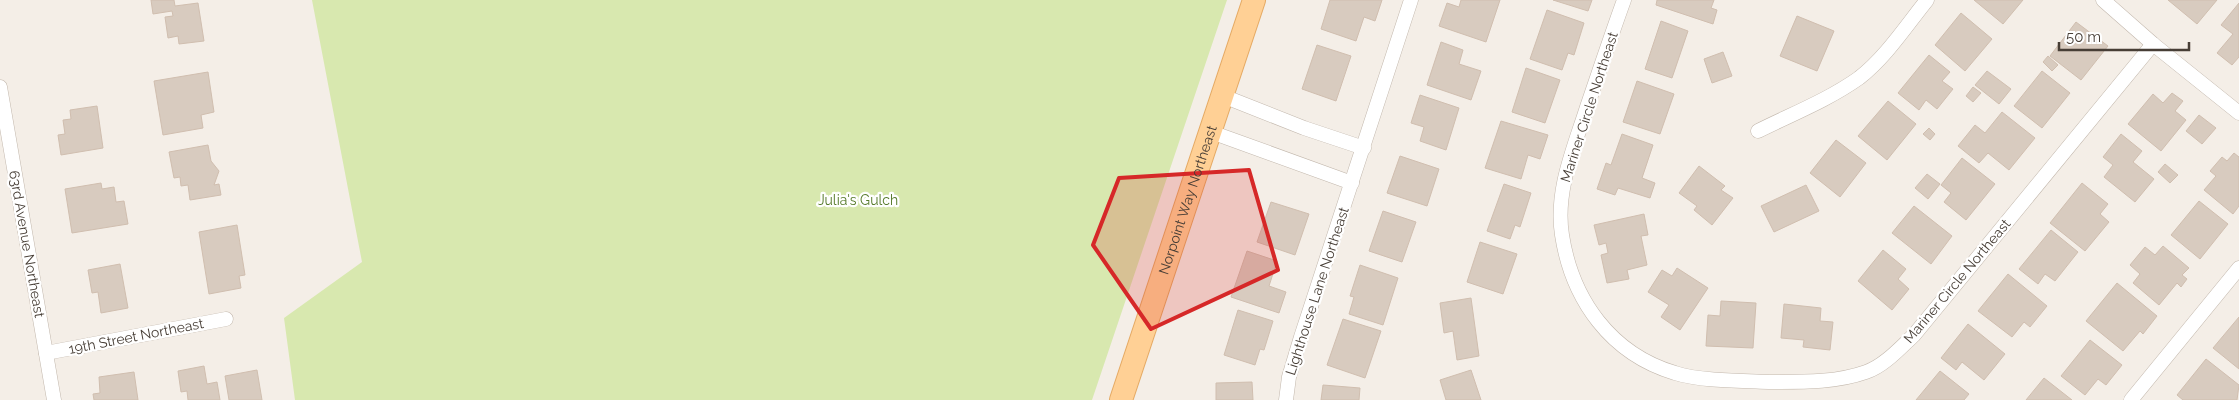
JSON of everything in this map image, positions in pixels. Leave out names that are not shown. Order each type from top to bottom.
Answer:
[{"type":"main road","name":"Norpoint Way Northeast","points":[[1120,400],[1254,0]]},
{"type":"street","name":"Lighthouse Lane Northeast","points":[[1286,400],[1289,376],[1411,0]]},
{"type":"street","name":"Mariner Circle Northeast","points":[[1624,0],[1566,172],[1560,206],[1562,234],[1572,277],[1581,297],[1609,335],[1626,349],[1652,365],[1677,374],[1742,381],[1805,382],[1829,380],[1867,372],[1896,353],[1914,335],[2153,44]]},
{"type":"street","points":[[1758,132],[1832,95],[1860,77],[1883,55],[1927,0]]},
{"type":"street","points":[[2103,0],[2153,44],[2239,113]]},
{"type":"street","name":"63rd Avenue Northeast","points":[[0,87],[54,400]]},
{"type":"street","points":[[1223,96],[1304,128],[1364,148]]},
{"type":"street","points":[[1211,132],[1352,183]]},
{"type":"street","points":[[2131,400],[2239,268]]},
{"type":"street","name":"19th Street Northeast","points":[[46,353],[226,320]]},
{"type":"highlighted area","points":[[1249,170],[1278,270],[1151,329],[1093,245],[1119,178]]},
{"type":"green space","name":"Julia's Gulch","points":[[312,0],[1227,0],[1092,400],[295,400],[284,318],[362,262]]},
{"type":"building","points":[[151,0],[174,0],[175,6],[198,3],[204,41],[179,44],[178,36],[168,38],[165,17],[173,16],[172,11],[153,14]]},
{"type":"building","points":[[1330,0],[1382,0],[1375,21],[1364,17],[1356,41],[1321,29]]},
{"type":"building","points":[[1461,0],[1500,0],[1486,42],[1439,26],[1447,3],[1459,7]]},
{"type":"building","points":[[1553,0],[1592,0],[1588,11]]},
{"type":"building","points":[[1657,0],[1714,0],[1711,8],[1717,10],[1713,24],[1656,5]]},
{"type":"building","points":[[1974,0],[2023,0],[2003,24]]},
{"type":"building","points":[[2168,0],[2217,0],[2197,24]]},
{"type":"building","points":[[2239,3],[2239,57],[2232,65],[2217,53],[2233,34],[2221,25]]},
{"type":"building","points":[[1547,10],[1584,23],[1574,55],[1568,53],[1562,70],[1530,59]]},
{"type":"building","points":[[1961,13],[1992,39],[1965,71],[1935,45]]},
{"type":"building","points":[[1797,16],[1834,31],[1817,71],[1780,56]]},
{"type":"building","points":[[1661,21],[1688,31],[1672,78],[1645,69]]},
{"type":"building","points":[[2076,22],[2108,46],[2081,80],[2050,56]]},
{"type":"building","points":[[1441,42],[1463,50],[1459,64],[1481,71],[1471,100],[1427,85]]},
{"type":"building","points":[[1317,45],[1351,56],[1336,101],[1302,89]]},
{"type":"building","points":[[1723,52],[1732,76],[1712,83],[1704,59]]},
{"type":"building","points":[[1929,55],[1950,72],[1942,81],[1953,89],[1937,109],[1926,100],[1919,110],[1898,93]]},
{"type":"building","points":[[2048,56],[2058,65],[2052,71],[2043,62]]},
{"type":"building","points":[[1526,68],[1560,80],[1545,123],[1512,112]]},
{"type":"building","points":[[1987,71],[2011,89],[1999,104],[1975,85]]},
{"type":"building","points":[[2042,71],[2070,93],[2042,128],[2014,106]]},
{"type":"building","points":[[208,72],[214,112],[201,115],[203,128],[163,135],[154,81]]},
{"type":"building","points":[[1637,81],[1674,94],[1660,134],[1623,122]]},
{"type":"building","points":[[1973,87],[1981,93],[1973,102],[1966,96]]},
{"type":"building","points":[[2172,93],[2183,101],[2175,111],[2186,120],[2161,151],[2128,124],[2153,94],[2163,103]]},
{"type":"building","points":[[1420,95],[1459,108],[1446,150],[1420,141],[1424,127],[1411,123]]},
{"type":"building","points":[[1888,101],[1916,124],[1887,160],[1858,136]]},
{"type":"building","points":[[97,106],[103,148],[61,155],[58,135],[65,134],[63,120],[71,119],[70,110]]},
{"type":"building","points":[[2002,112],[2035,138],[2009,170],[1988,153],[1979,163],[1958,146],[1975,125],[1985,133]]},
{"type":"building","points":[[2199,115],[2216,128],[2202,144],[2186,131]]},
{"type":"building","points":[[1501,121],[1548,135],[1540,159],[1528,155],[1521,179],[1485,168]]},
{"type":"building","points":[[1929,128],[1935,134],[1930,140],[1923,134]]},
{"type":"building","points":[[1622,134],[1653,145],[1642,178],[1655,183],[1650,198],[1618,188],[1615,195],[1597,189],[1606,163],[1611,165]]},
{"type":"building","points":[[2121,134],[2142,151],[2133,162],[2154,179],[2135,202],[2104,177],[2113,165],[2103,157]]},
{"type":"building","points":[[1836,140],[1866,163],[1840,197],[1810,173]]},
{"type":"building","points":[[208,145],[211,161],[219,171],[214,185],[219,184],[221,195],[190,200],[188,185],[181,186],[180,177],[174,178],[169,152]]},
{"type":"building","points":[[2234,153],[2239,157],[2239,206],[2233,214],[2204,190],[2216,176],[2210,171],[2222,157],[2227,161]]},
{"type":"building","points":[[1400,156],[1439,169],[1427,206],[1387,193]]},
{"type":"building","points":[[1962,158],[1995,184],[1966,220],[1944,202],[1951,193],[1941,185]]},
{"type":"building","points":[[2165,164],[2178,175],[2170,183],[2158,172]]},
{"type":"building","points":[[1699,166],[1725,186],[1721,190],[1733,198],[1712,225],[1694,210],[1697,206],[1679,193]]},
{"type":"building","points":[[1927,174],[1940,184],[1928,199],[1915,188]]},
{"type":"building","points":[[101,183],[102,189],[114,187],[116,202],[124,201],[128,224],[72,233],[65,189]]},
{"type":"building","points":[[2082,183],[2108,204],[2100,214],[2109,222],[2085,251],[2050,223]]},
{"type":"building","points":[[1504,184],[1531,193],[1520,227],[1515,225],[1510,239],[1487,231]]},
{"type":"building","points":[[1806,185],[1819,211],[1774,232],[1761,206]]},
{"type":"building","points":[[2199,201],[2228,224],[2200,259],[2171,235]]},
{"type":"building","points":[[1271,202],[1309,214],[1295,255],[1257,242]]},
{"type":"building","points":[[1914,206],[1952,236],[1931,264],[1892,233]]},
{"type":"building","points":[[1383,211],[1416,222],[1402,262],[1369,251]]},
{"type":"building","points":[[1644,214],[1648,235],[1641,236],[1647,265],[1627,270],[1629,279],[1607,283],[1601,255],[1608,253],[1606,243],[1599,245],[1594,225]]},
{"type":"building","points":[[237,225],[245,275],[239,276],[241,288],[209,294],[199,232]]},
{"type":"building","points":[[2051,230],[2078,252],[2055,281],[2045,274],[2038,284],[2019,269]]},
{"type":"building","points":[[1480,242],[1517,254],[1503,294],[1467,282]]},
{"type":"building","points":[[2163,246],[2189,268],[2182,275],[2187,279],[2181,287],[2177,283],[2159,305],[2133,283],[2140,274],[2130,265],[2145,247],[2155,255]]},
{"type":"building","points":[[1883,250],[1906,269],[1898,279],[1909,289],[1892,310],[1858,281]]},
{"type":"building","points":[[1247,251],[1277,261],[1269,286],[1286,292],[1279,313],[1231,297]]},
{"type":"building","points":[[120,264],[128,308],[101,313],[98,292],[92,293],[88,270]]},
{"type":"building","points":[[1360,265],[1398,278],[1383,325],[1349,314],[1354,297],[1350,296]]},
{"type":"building","points":[[1677,268],[1708,288],[1680,330],[1661,317],[1669,305],[1648,292],[1662,270],[1672,276]]},
{"type":"building","points":[[2008,274],[2047,306],[2030,327],[2024,322],[2012,337],[1978,311]]},
{"type":"building","points":[[2117,283],[2157,316],[2143,334],[2140,331],[2123,351],[2086,321]]},
{"type":"building","points":[[1471,298],[1479,356],[1457,360],[1453,331],[1444,333],[1440,303]]},
{"type":"building","points":[[1721,301],[1756,303],[1753,348],[1706,346],[1708,315],[1720,316]]},
{"type":"building","points":[[1784,304],[1821,308],[1820,321],[1833,322],[1830,350],[1803,347],[1804,340],[1781,338]]},
{"type":"building","points":[[1238,310],[1273,321],[1264,350],[1260,349],[1255,365],[1224,355]]},
{"type":"building","points":[[2239,317],[2239,369],[2213,348]]},
{"type":"building","points":[[1343,319],[1381,331],[1365,378],[1327,365]]},
{"type":"building","points":[[1968,324],[2005,354],[1984,380],[1962,362],[1956,370],[1941,358]]},
{"type":"building","points":[[2090,340],[2122,365],[2106,385],[2098,379],[2085,395],[2061,376]]},
{"type":"building","points":[[2206,359],[2239,385],[2237,400],[2183,400],[2177,395]]},
{"type":"building","points":[[204,366],[207,384],[217,382],[220,400],[188,400],[187,391],[181,392],[178,371]]},
{"type":"building","points":[[257,370],[262,400],[229,400],[225,376]]},
{"type":"building","points":[[1471,370],[1481,400],[1446,400],[1440,380]]},
{"type":"building","points":[[1940,371],[1969,394],[1964,400],[1916,400]]},
{"type":"building","points":[[134,372],[138,400],[94,400],[93,394],[100,393],[99,377]]},
{"type":"building","points":[[2044,378],[2072,400],[2026,400]]},
{"type":"building","points":[[1252,382],[1253,400],[1216,400],[1216,383]]},
{"type":"building","points":[[1323,385],[1360,388],[1359,400],[1321,400]]}]
